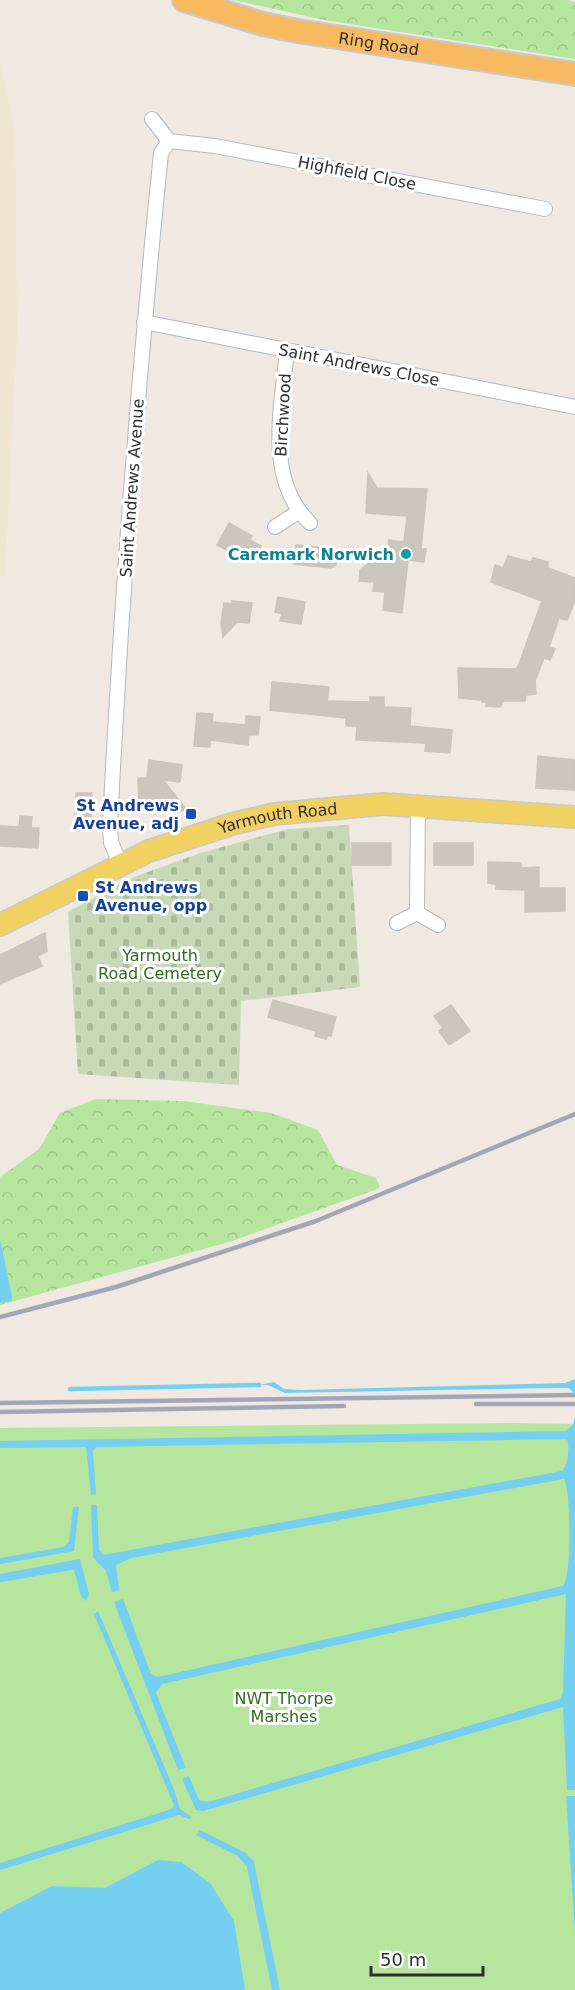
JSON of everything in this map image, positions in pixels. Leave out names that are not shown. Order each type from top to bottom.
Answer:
[{"type":"highway","name":"Ring Road","points":[[184,0],[263,24],[298,31],[575,74]]},
{"type":"main road","name":"Yarmouth Road","points":[[0,925],[120,864],[182,839],[274,814],[357,805],[418,805],[575,816]]},
{"type":"street","points":[[152,119],[169,141]]},
{"type":"street","name":"Highfield Close","points":[[169,141],[204,144],[545,209]]},
{"type":"street","name":"Saint Andrews Avenue","points":[[120,864],[111,842],[110,826],[116,704],[144,322],[161,153],[169,141]]},
{"type":"street","name":"Saint Andrews Close","points":[[144,322],[575,407]]},
{"type":"street","name":"Birchwood","points":[[287,350],[280,462],[284,484],[298,512],[310,523]]},
{"type":"street","points":[[275,527],[298,512]]},
{"type":"street","points":[[417,913],[418,805]]},
{"type":"street","points":[[397,923],[417,913]]},
{"type":"street","points":[[417,913],[438,925]]},
{"type":"shaded area","points":[[0,63],[15,131],[17,338],[5,576],[0,575]]},
{"type":"green space","points":[[234,0],[567,0],[575,2],[575,59],[324,20]]},
{"type":"green space","name":"Yarmouth Road Cemetery","points":[[349,825],[360,987],[241,1001],[239,1085],[78,1074],[68,912],[129,879],[200,853],[288,829]]},
{"type":"green space","points":[[95,1099],[183,1101],[271,1113],[318,1130],[337,1165],[376,1178],[380,1188],[229,1242],[0,1305],[0,1177],[39,1149],[60,1113]]},
{"type":"green space","name":"NWT Thorpe Marshes","points":[[575,1424],[575,1990],[0,1990],[0,1428]]},
{"type":"water","points":[[0,1239],[12,1300],[0,1303]]},
{"type":"water","points":[[575,1379],[575,1394],[569,1388],[285,1393],[268,1385],[259,1385],[274,1382],[284,1389],[301,1390],[565,1383]]},
{"type":"water","points":[[575,1417],[575,1790],[567,1790],[563,1707],[203,1811],[196,1810],[182,1779],[189,1776],[199,1800],[208,1802],[560,1699],[563,1692],[566,1594],[162,1684],[156,1693],[186,1768],[178,1770],[114,1602],[123,1599],[151,1674],[158,1677],[563,1586],[568,1567],[570,1533],[564,1479],[131,1558],[116,1565],[119,1590],[112,1592],[106,1571],[93,1557],[91,1505],[97,1505],[99,1550],[103,1555],[562,1471],[568,1456],[567,1439],[96,1447],[93,1451],[96,1494],[91,1495],[86,1447],[0,1448],[0,1441],[566,1431],[573,1425]]},
{"type":"water","points":[[73,1507],[79,1507],[74,1551],[0,1564],[0,1558],[64,1547],[69,1542]]},
{"type":"water","points":[[80,1559],[89,1594],[86,1601],[81,1596],[73,1566],[0,1580],[0,1574]]},
{"type":"water","points":[[98,1611],[173,1787],[180,1809],[192,1817],[189,1819],[179,1815],[0,1870],[0,1863],[172,1809],[174,1805],[94,1614]]},
{"type":"water","points":[[566,1796],[575,1796],[575,1932]]},
{"type":"water","points":[[200,1830],[246,1853],[254,1862],[280,1990],[272,1990],[247,1867],[238,1856],[196,1835]]},
{"type":"water","points":[[158,1860],[181,1862],[210,1883],[234,1921],[245,1990],[0,1990],[0,1913],[52,1886],[105,1888]]},
{"type":"building","name":"Caremark Norwich","points":[[368,473],[377,488],[427,489],[421,549],[426,549],[424,562],[408,560],[402,613],[383,610],[385,592],[373,591],[374,582],[359,581],[360,570],[368,564],[369,560],[386,561],[389,540],[404,542],[407,516],[366,513]]},
{"type":"building","points":[[229,523],[252,536],[250,540],[261,546],[255,558],[237,548],[234,554],[217,545]]},
{"type":"building","points":[[296,545],[337,549],[336,565],[331,568],[294,564]]},
{"type":"building","points":[[508,556],[531,562],[533,558],[548,562],[548,568],[575,578],[575,601],[567,620],[559,618],[549,647],[555,649],[550,660],[544,658],[535,681],[536,694],[526,695],[525,701],[504,701],[500,707],[486,706],[486,702],[482,700],[459,698],[458,668],[517,669],[542,601],[491,582],[495,565],[503,568]]},
{"type":"building","points":[[278,597],[305,602],[301,624],[280,621],[282,614],[275,612]]},
{"type":"building","points":[[232,601],[252,603],[249,623],[237,622],[223,637],[221,623],[224,603],[232,604]]},
{"type":"building","points":[[272,682],[329,687],[327,701],[370,702],[370,697],[384,697],[384,707],[411,708],[410,726],[452,730],[450,753],[425,751],[426,743],[356,740],[357,726],[346,726],[346,718],[270,710]]},
{"type":"building","points":[[197,713],[213,714],[212,722],[246,725],[246,716],[260,717],[258,735],[249,735],[248,745],[210,740],[210,747],[194,746]]},
{"type":"building","points":[[538,756],[575,760],[575,790],[536,788]]},
{"type":"building","points":[[149,760],[182,765],[180,782],[163,780],[186,809],[171,815],[160,802],[149,810],[139,806],[138,778],[147,778]]},
{"type":"building","points":[[76,793],[92,793],[91,819],[75,819]]},
{"type":"building","points":[[20,816],[32,817],[31,828],[39,828],[38,848],[0,846],[0,826],[19,827]]},
{"type":"building","points":[[352,843],[391,843],[391,865],[352,865]]},
{"type":"building","points":[[434,843],[473,843],[473,865],[434,865]]},
{"type":"building","points":[[488,862],[521,863],[521,868],[539,867],[539,888],[565,888],[565,911],[525,912],[525,890],[496,889],[496,884],[488,883]]},
{"type":"building","points":[[45,933],[47,951],[38,956],[42,966],[0,984],[0,955]]},
{"type":"building","points":[[273,1000],[336,1017],[331,1036],[328,1035],[326,1039],[315,1036],[316,1031],[268,1017]]},
{"type":"building","points":[[451,1005],[470,1031],[449,1045],[439,1031],[443,1028],[434,1016]]},
{"type":"waterway","points":[[70,1389],[259,1385]]},
{"type":"waterway","points":[[0,1580],[75,1567],[76,1570]]},
{"type":"railway","points":[[0,1317],[116,1287],[316,1221],[575,1114]]},
{"type":"railway","points":[[0,1403],[575,1395]]},
{"type":"railway","points":[[476,1404],[575,1404]]},
{"type":"railway","points":[[0,1412],[344,1406]]},
{"type":"place","name":"Caremark Norwich","points":[[406,554]]},
{"type":"place","name":"St Andrews Avenue, adj","points":[[191,814]]},
{"type":"place","name":"St Andrews Avenue, opp","points":[[83,896]]}]
